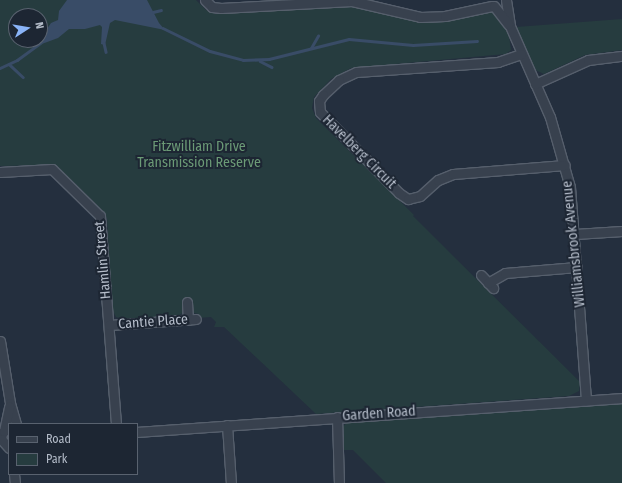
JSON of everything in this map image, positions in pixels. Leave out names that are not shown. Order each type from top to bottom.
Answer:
[{"type":"street","points":[[205,0],[212,6],[221,8],[337,0],[366,3],[420,17],[445,16],[490,4],[500,5],[506,0]]},
{"type":"street","points":[[464,11],[479,0]]},
{"type":"street","name":"Williamsbrook Avenue","points":[[506,0],[510,26],[550,117],[565,165],[575,234],[586,400]]},
{"type":"street","name":"Williamsbrook Avenue","points":[[490,4],[510,26]]},
{"type":"street","name":"Havelberg Circuit","points":[[521,54],[492,62],[356,72],[338,80],[323,96],[319,101],[320,112],[399,193],[408,199],[420,196],[438,180],[453,174],[565,165]]},
{"type":"street","points":[[535,84],[588,60],[622,56]]},
{"type":"street","name":"Hamlin Street","points":[[0,172],[52,169],[98,213],[102,226],[116,423]]},
{"type":"street","points":[[575,234],[622,230]]},
{"type":"street","points":[[481,275],[491,285],[505,273],[577,267]]},
{"type":"street","name":"Cantie Place","points":[[109,325],[192,319],[187,302]]},
{"type":"street","points":[[0,341],[10,403],[16,423]]},
{"type":"street","name":"Garden Road","points":[[138,432],[622,398]]},
{"type":"street","points":[[6,448],[1,439],[4,432],[10,403]]},
{"type":"street","points":[[334,418],[338,440],[336,446],[339,483]]},
{"type":"street","points":[[227,425],[231,483]]},
{"type":"green space","name":"Fitzwilliam Drive Transmission Reserve","points":[[0,0],[196,0],[206,10],[216,14],[354,6],[405,19],[430,22],[492,10],[502,21],[509,36],[511,50],[506,54],[351,68],[331,79],[314,97],[312,108],[316,118],[580,382],[579,391],[569,396],[316,414],[224,327],[214,327],[216,322],[211,317],[199,318],[199,314],[194,313],[192,299],[182,300],[183,312],[180,315],[124,319],[116,317],[112,309],[107,219],[103,211],[56,165],[0,166]]},
{"type":"green space","points":[[622,19],[622,50],[585,55],[544,74],[533,69],[516,27]]},
{"type":"green space","points":[[622,403],[622,483],[386,483],[353,450],[341,450],[341,428],[348,422]]},
{"type":"water","points":[[67,0],[147,0],[159,23],[165,30],[115,20],[110,23],[105,45],[101,44],[102,27],[100,25],[85,29],[69,29],[58,38],[48,42],[48,27],[51,23],[58,20],[59,11]]},
{"type":"waterway","points":[[153,12],[161,10]]},
{"type":"waterway","points":[[163,28],[210,51],[243,60],[269,59],[349,39],[413,45],[477,41]]},
{"type":"waterway","points":[[311,48],[318,36]]},
{"type":"waterway","points":[[104,43],[106,52]]},
{"type":"waterway","points":[[0,68],[17,60],[33,48]]},
{"type":"waterway","points":[[260,61],[272,67]]},
{"type":"waterway","points":[[9,64],[23,77]]}]
